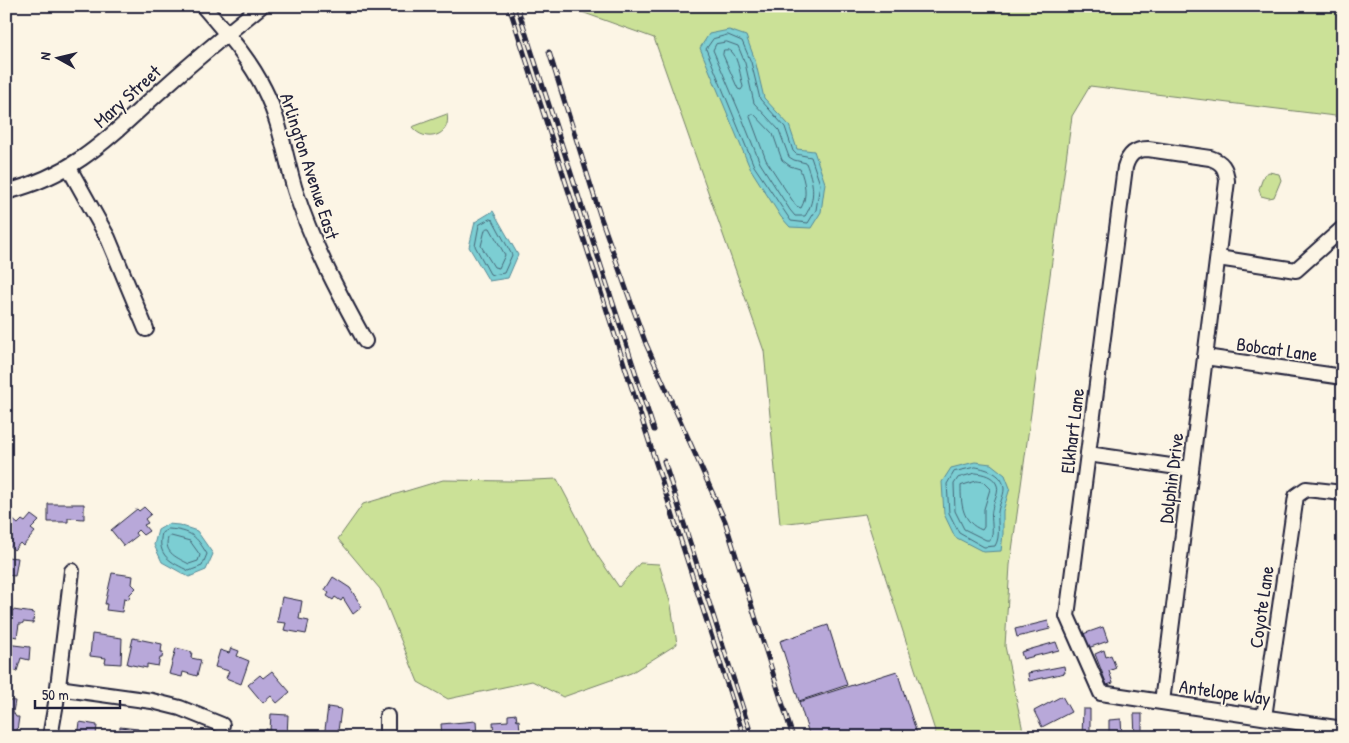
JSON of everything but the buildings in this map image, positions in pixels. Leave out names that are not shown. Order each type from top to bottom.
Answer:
[{"type":"street","name":"Arlington Avenue East","points":[[203,6],[252,67],[264,88],[273,108],[295,190],[310,231],[323,261],[365,342]]},
{"type":"street","name":"Mary Street","points":[[6,192],[26,187],[69,168],[89,154],[107,140],[167,84],[261,6]]},
{"type":"street","name":"Dolphin Drive","points":[[1125,166],[1128,158],[1140,149],[1210,158],[1224,166],[1228,181],[1162,702]]},
{"type":"street","name":"Elkhart Lane","points":[[1101,694],[1067,616],[1125,166]]},
{"type":"street","points":[[69,168],[108,238],[146,329]]},
{"type":"street","points":[[1218,258],[1296,270],[1343,228]]},
{"type":"street","name":"Bobcat Lane","points":[[1205,357],[1343,377]]},
{"type":"street","points":[[1088,454],[1191,469]]},
{"type":"street","name":"Coyote Lane","points":[[1264,717],[1295,501],[1300,492],[1306,489],[1343,493]]},
{"type":"street","points":[[50,737],[72,572]]},
{"type":"street","points":[[58,688],[152,701],[180,708],[222,725]]},
{"type":"street","name":"Antelope Way","points":[[1101,694],[1343,728]]},
{"type":"street","points":[[386,716],[387,737]]},
{"type":"green space","points":[[565,6],[1343,6],[1343,117],[1090,86],[1072,116],[1010,565],[1005,646],[1023,731],[1020,737],[937,737],[865,514],[780,524],[764,351],[654,38]]},
{"type":"green space","points":[[447,114],[445,128],[436,135],[424,135],[412,127]]},
{"type":"green space","points":[[1269,172],[1279,174],[1281,180],[1274,197],[1269,198],[1261,196],[1259,189],[1264,175]]},
{"type":"green space","points":[[557,479],[597,555],[619,587],[640,563],[659,564],[671,605],[677,644],[631,673],[563,697],[532,681],[448,699],[418,682],[380,589],[338,539],[363,504],[443,480],[510,481]]},
{"type":"water","points":[[729,30],[746,36],[755,60],[764,98],[789,125],[797,149],[814,151],[825,183],[821,212],[811,228],[790,227],[781,217],[750,168],[700,48],[709,34]]},
{"type":"water","points":[[493,211],[518,255],[508,278],[489,281],[469,247],[475,222]]},
{"type":"water","points":[[975,462],[991,464],[1005,475],[1010,488],[1003,511],[1001,551],[984,552],[955,537],[944,514],[942,482],[951,468]]},
{"type":"water","points":[[168,524],[179,525],[197,531],[213,554],[206,570],[189,577],[162,562],[154,545],[158,530]]},
{"type":"railway","points":[[509,6],[744,737]]},
{"type":"railway","points":[[517,6],[654,430]]},
{"type":"railway","points":[[549,52],[601,218],[646,344],[725,521],[793,737]]},
{"type":"railway","points":[[664,461],[752,737]]}]
